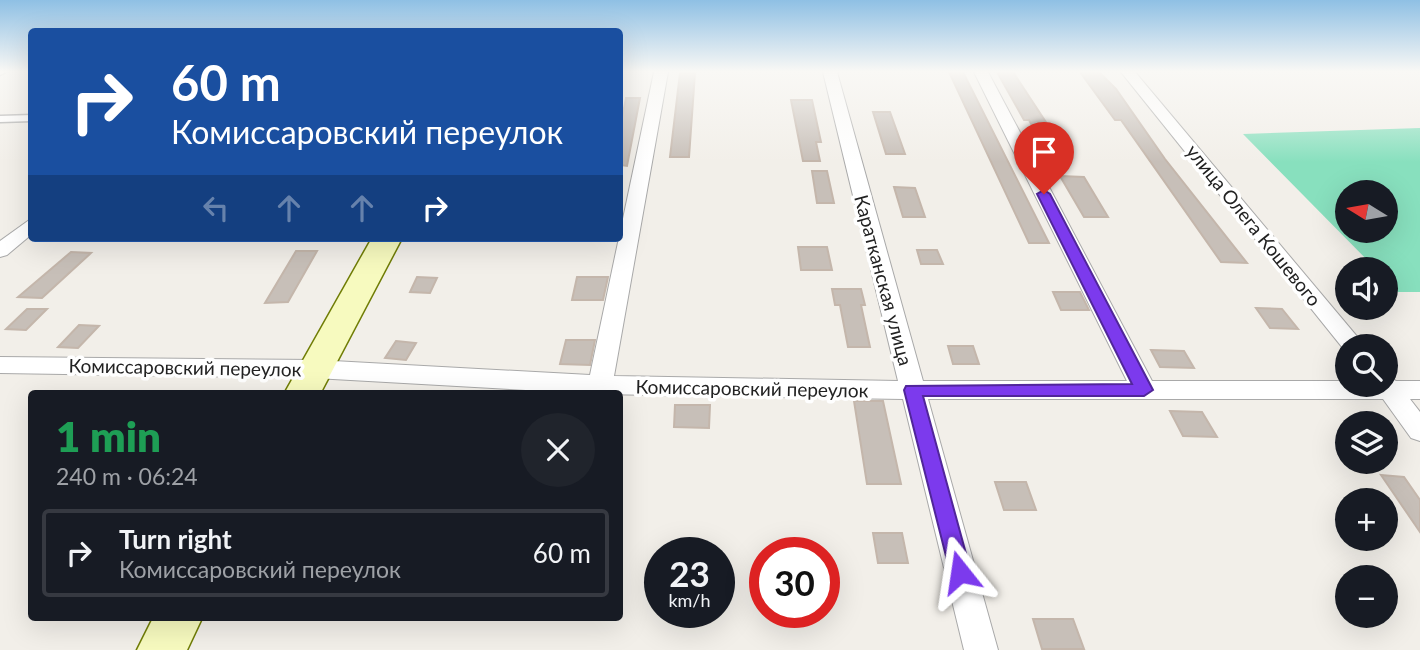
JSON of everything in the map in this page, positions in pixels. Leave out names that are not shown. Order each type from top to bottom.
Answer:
[{"type":"street","points":[[600,385],[655,102]]},
{"type":"street","name":"Каратканская улица","points":[[838,102],[981,650]]},
{"type":"street","points":[[997,102],[1144,390]]},
{"type":"street","name":"улица Олега Кошевого","points":[[1153,102],[1344,334]]},
{"type":"street","points":[[0,251],[28,227]]},
{"type":"street","points":[[308,381],[385,242]]},
{"type":"street","name":"Комиссаровский переулок","points":[[0,365],[308,381],[912,390],[1335,388]]},
{"type":"street","name":"Комиссаровский переулок","points":[[1398,388],[1420,390]]},
{"type":"street","points":[[1394,397],[1420,431]]},
{"type":"street","points":[[161,650],[177,621]]},
{"type":"lane","points":[[0,119],[28,118]]},
{"type":"green space","points":[[1420,128],[1420,292],[1398,292],[1398,257],[1364,257],[1350,243],[1398,243],[1398,180],[1335,180],[1335,227],[1243,134]]},
{"type":"building","points":[[625,102],[639,102],[627,166],[623,165]]},
{"type":"building","points":[[677,102],[693,102],[689,157],[670,157]]},
{"type":"building","points":[[791,102],[812,102],[821,142],[816,142],[820,161],[803,161]]},
{"type":"building","points":[[963,102],[978,102],[1049,243],[1029,243]]},
{"type":"building","points":[[1014,102],[1033,102],[1059,142],[1041,142],[1029,120],[1024,120]]},
{"type":"building","points":[[1102,102],[1125,102],[1165,159],[1247,263],[1221,262],[1121,120],[1115,120]]},
{"type":"building","points":[[873,112],[890,112],[905,154],[886,154]]},
{"type":"building","points":[[812,171],[827,171],[834,203],[817,203]]},
{"type":"building","points":[[1060,176],[1084,177],[1108,217],[1084,217]]},
{"type":"building","points":[[894,187],[915,188],[925,217],[903,217]]},
{"type":"building","points":[[798,247],[827,247],[832,270],[801,270]]},
{"type":"building","points":[[917,250],[937,250],[943,264],[921,264]]},
{"type":"building","points":[[296,251],[317,251],[288,302],[265,303]]},
{"type":"building","points":[[71,252],[91,253],[42,298],[18,297]]},
{"type":"building","points":[[417,277],[437,278],[430,293],[410,292]]},
{"type":"building","points":[[577,277],[608,277],[603,300],[572,300]]},
{"type":"building","points":[[832,289],[861,289],[865,305],[861,305],[870,347],[848,347],[840,305],[835,305]]},
{"type":"building","points":[[1053,292],[1080,292],[1089,310],[1061,310]]},
{"type":"building","points":[[1256,308],[1282,309],[1298,329],[1270,328]]},
{"type":"building","points":[[27,309],[47,309],[26,330],[6,329]]},
{"type":"building","points":[[79,325],[99,326],[78,348],[58,347]]},
{"type":"building","points":[[566,340],[595,340],[590,365],[560,364]]},
{"type":"building","points":[[396,341],[416,343],[406,360],[385,358]]},
{"type":"building","points":[[948,346],[973,346],[979,364],[953,364]]},
{"type":"building","points":[[1151,350],[1184,351],[1194,368],[1160,367]]},
{"type":"building","points":[[854,401],[883,401],[901,484],[867,484]]},
{"type":"building","points":[[675,405],[710,405],[709,428],[674,427]]},
{"type":"building","points":[[1170,411],[1202,412],[1217,437],[1183,436]]},
{"type":"building","points":[[1381,475],[1404,477],[1420,500],[1420,532],[1398,500],[1398,488],[1390,488]]},
{"type":"building","points":[[995,482],[1026,482],[1036,510],[1004,510]]},
{"type":"building","points":[[873,533],[902,533],[908,563],[878,563]]},
{"type":"building","points":[[1033,619],[1073,619],[1084,649],[1042,649]]},
{"type":"route","points":[[960,572],[912,390],[1144,390],[1044,194]]}]
